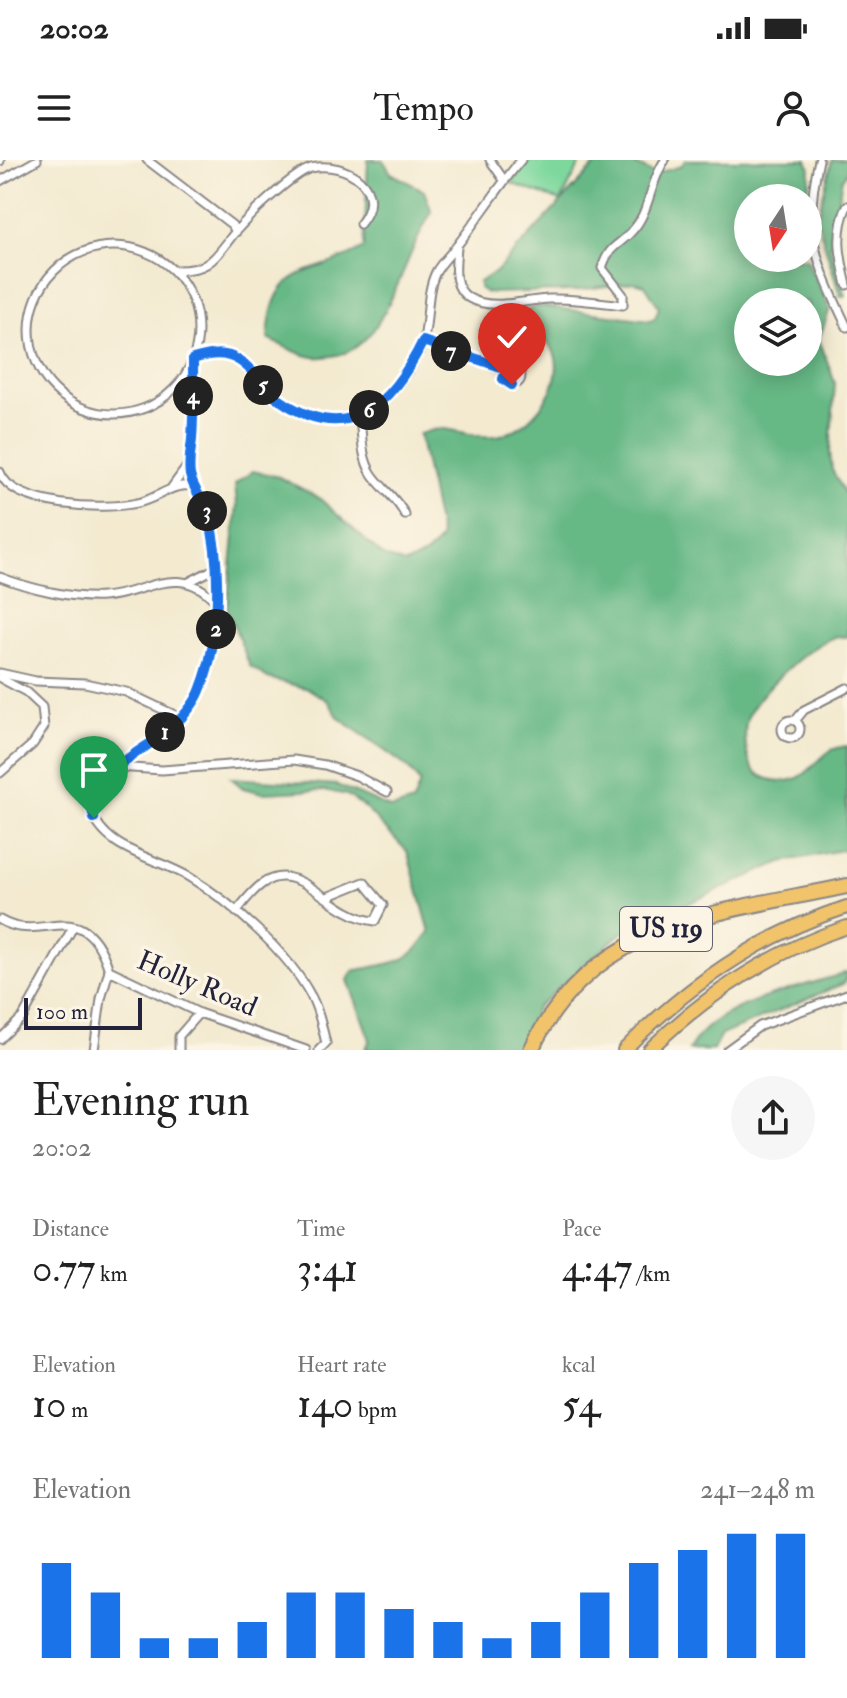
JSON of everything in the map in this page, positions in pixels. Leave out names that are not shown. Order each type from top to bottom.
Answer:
[{"type":"highway","name":"US 119","points":[[531,1050],[570,991],[597,964],[630,943],[684,921],[847,886]]},
{"type":"main road","points":[[624,1050],[649,1024],[696,985],[755,946],[813,918],[847,907]]},
{"type":"main road","name":"US 119","points":[[649,1050],[676,1023],[731,983],[776,957],[847,927]]},
{"type":"street","points":[[0,181],[37,160]]},
{"type":"street","points":[[147,160],[232,225],[236,232]]},
{"type":"street","points":[[490,160],[504,180]]},
{"type":"street","points":[[193,359],[212,354],[242,362],[269,392],[310,417],[350,420],[377,406],[410,369],[423,341],[434,276],[443,260],[457,247],[521,160]]},
{"type":"street","points":[[457,247],[455,272],[459,286],[469,297],[499,303],[550,299],[623,305],[623,295],[602,268],[609,250],[634,230],[652,183],[665,160]]},
{"type":"street","points":[[819,160],[812,189],[810,219],[814,245],[827,284],[847,327]]},
{"type":"street","points":[[173,270],[190,270],[209,264],[226,248],[236,232],[293,178],[308,168],[320,165],[337,166],[355,173],[366,183],[369,202],[367,215],[360,224]]},
{"type":"street","points":[[847,206],[840,221],[838,242],[847,285]]},
{"type":"street","points":[[193,359],[189,369],[165,398],[149,407],[127,414],[96,413],[72,404],[44,379],[28,332],[36,295],[52,272],[67,259],[89,249],[121,246],[140,250],[173,270],[192,299],[198,327],[193,359],[190,476],[207,513],[217,603],[215,636],[201,690],[181,718],[171,729],[138,749],[104,780],[91,809],[99,826],[123,846],[189,876],[236,912],[282,956],[312,997],[326,1043],[319,1050]]},
{"type":"street","points":[[423,341],[507,369]]},
{"type":"street","points":[[360,416],[364,457],[370,472],[399,503],[405,515]]},
{"type":"street","points":[[171,489],[190,463]]},
{"type":"street","points":[[0,472],[3,481],[24,494],[62,504],[93,507],[138,503],[181,485],[195,486]]},
{"type":"street","points":[[187,582],[214,569]]},
{"type":"street","points":[[0,577],[27,588],[102,597],[175,580],[187,582],[208,593],[217,603]]},
{"type":"street","points":[[0,676],[85,683],[126,692],[181,718]]},
{"type":"street","points":[[0,676],[26,692],[42,707],[44,727],[33,744],[0,773]]},
{"type":"street","points":[[795,721],[804,710],[847,688]]},
{"type":"street","points":[[117,767],[162,770],[294,760],[357,776],[387,792]]},
{"type":"street","points":[[236,912],[260,885],[276,878],[297,881],[318,890],[327,897],[344,910],[366,920],[375,921],[383,905],[364,882],[327,897]]},
{"type":"street","points":[[0,920],[10,926],[73,927],[23,1017],[0,1039]]},
{"type":"street","name":"Holly Road","points":[[73,927],[96,938],[109,970],[199,1013],[306,1050]]},
{"type":"street","points":[[94,1050],[101,999],[109,970]]},
{"type":"street","points":[[727,1050],[760,1026],[847,994]]},
{"type":"street","points":[[179,1050],[179,1036],[199,1013]]},
{"type":"green space","points":[[368,160],[383,160],[391,173],[424,191],[432,212],[379,321],[352,350],[330,356],[308,356],[268,339],[271,313],[277,295],[286,283],[364,248]]},
{"type":"green space","points":[[530,160],[582,160],[561,201],[511,183]]},
{"type":"green space","points":[[600,160],[633,163],[654,174],[681,166],[686,160],[807,160],[809,184],[734,184],[734,272],[813,272],[820,288],[734,288],[734,376],[822,376],[822,347],[835,383],[830,452],[832,470],[847,498],[847,637],[825,641],[787,670],[755,704],[747,720],[745,736],[752,767],[762,776],[778,781],[798,778],[830,751],[847,746],[847,849],[781,862],[620,934],[537,1007],[519,1050],[365,1050],[370,1040],[348,980],[353,971],[406,957],[430,932],[407,851],[363,806],[347,795],[324,790],[263,793],[243,788],[231,778],[337,785],[392,809],[413,802],[420,783],[406,766],[339,718],[328,701],[309,689],[268,678],[250,666],[227,608],[237,505],[235,484],[253,471],[279,477],[318,497],[383,556],[405,564],[425,555],[441,539],[419,434],[441,429],[482,436],[505,434],[526,422],[551,391],[557,366],[552,348],[509,315],[539,306],[650,320],[655,318],[659,307],[645,285],[634,282],[573,291],[487,293],[479,288],[479,282],[496,272]]},
{"type":"green space","points":[[832,160],[847,160],[830,246],[845,296],[840,296],[822,236],[822,199]]},
{"type":"green space","points":[[822,292],[830,309],[822,331]]},
{"type":"green space","points":[[847,972],[845,983],[721,1035],[713,1050],[689,1050],[705,1029],[736,1009]]},
{"type":"route","points":[[94,818],[91,809],[104,780],[127,757],[171,729],[190,708],[201,690],[215,636],[213,543],[207,513],[190,476],[193,359],[212,354],[242,362],[281,401],[310,417],[329,421],[350,420],[377,406],[410,369],[423,341],[507,369],[503,379],[512,385]]}]
